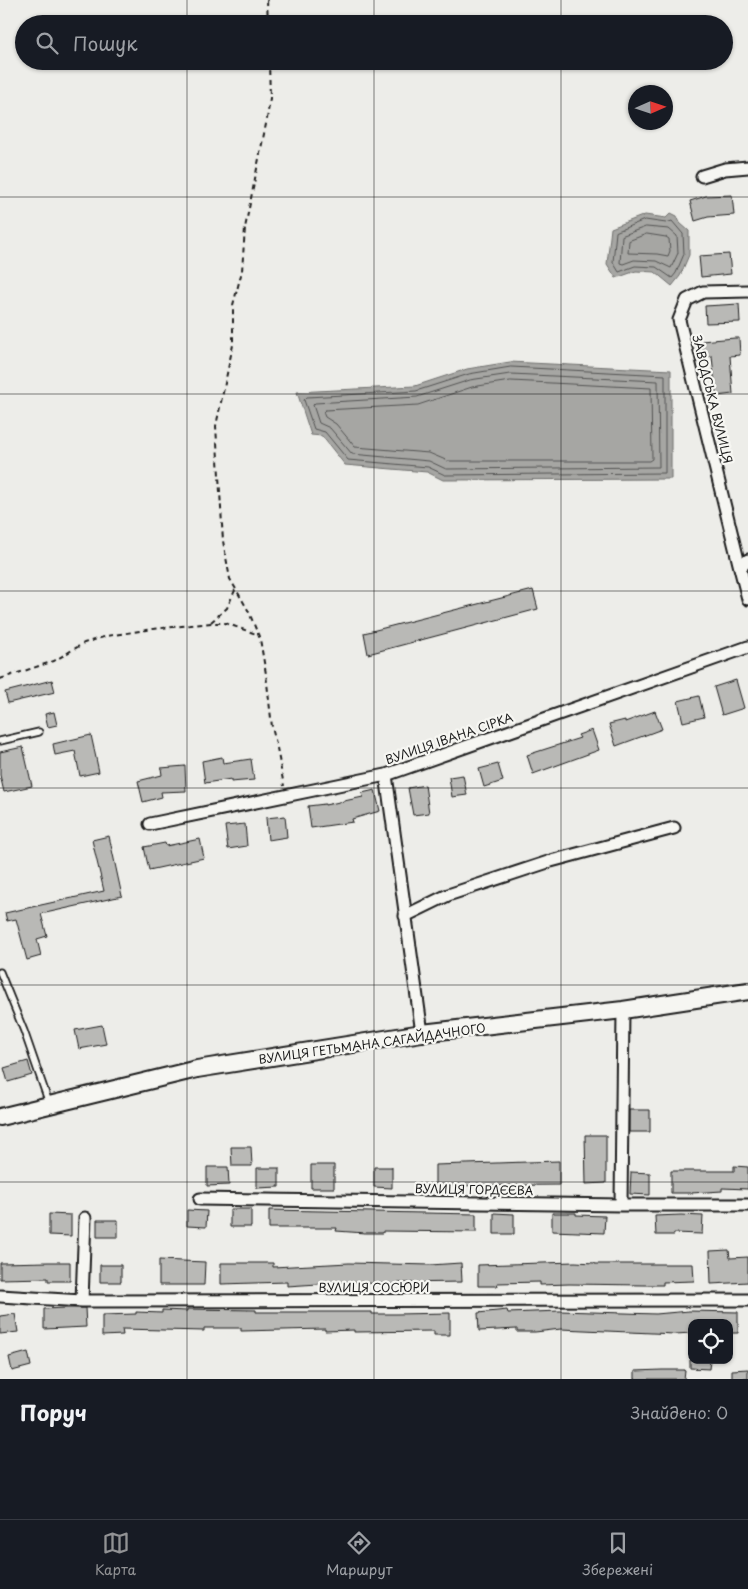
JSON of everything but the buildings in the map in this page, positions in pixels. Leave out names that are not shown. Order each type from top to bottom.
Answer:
[{"type":"main road","name":"ВУЛИЦЯ ГЕТЬМАНА САГАЙДАЧНОГО","points":[[0,1117],[197,1069],[422,1033],[623,1010],[748,991]]},
{"type":"street","points":[[702,176],[725,169],[748,167]]},
{"type":"street","name":"ЗАВОДСЬКА ВУЛИЦЯ","points":[[748,291],[703,292],[686,300],[680,320],[744,564],[748,599]]},
{"type":"street","name":"ВУЛИЦЯ ІВАНА СІРКА","points":[[150,824],[386,775],[748,647]]},
{"type":"street","points":[[386,775],[422,1033]]},
{"type":"street","points":[[405,916],[457,892],[551,862],[674,828]]},
{"type":"street","points":[[621,1205],[623,1010]]},
{"type":"street","name":"ВУЛИЦЯ ГОРДЄЄВА","points":[[200,1199],[748,1205]]},
{"type":"street","points":[[82,1301],[85,1218]]},
{"type":"street","name":"ВУЛИЦЯ СОСЮРИ","points":[[0,1296],[82,1301],[748,1300]]},
{"type":"lane","points":[[0,741],[39,732]]},
{"type":"lane","points":[[0,972],[24,1031],[50,1105]]},
{"type":"path","points":[[267,0],[268,15]]},
{"type":"path","points":[[269,70],[270,98],[267,119],[245,228],[242,271],[233,305],[233,345],[216,426],[223,541],[230,579],[248,610],[258,636],[266,674],[272,727],[278,748],[285,796]]},
{"type":"path","points":[[211,623],[227,608],[236,588]]},
{"type":"path","points":[[0,679],[54,661],[84,643],[107,636],[153,629],[225,623],[258,636]]},
{"type":"water","points":[[671,213],[677,216],[680,223],[689,231],[689,255],[680,276],[672,286],[655,272],[636,271],[616,278],[607,264],[611,228],[645,215],[666,218]]},
{"type":"water","points":[[510,362],[671,370],[671,479],[443,480],[427,472],[345,465],[322,436],[311,435],[297,392],[415,386],[467,369]]}]
